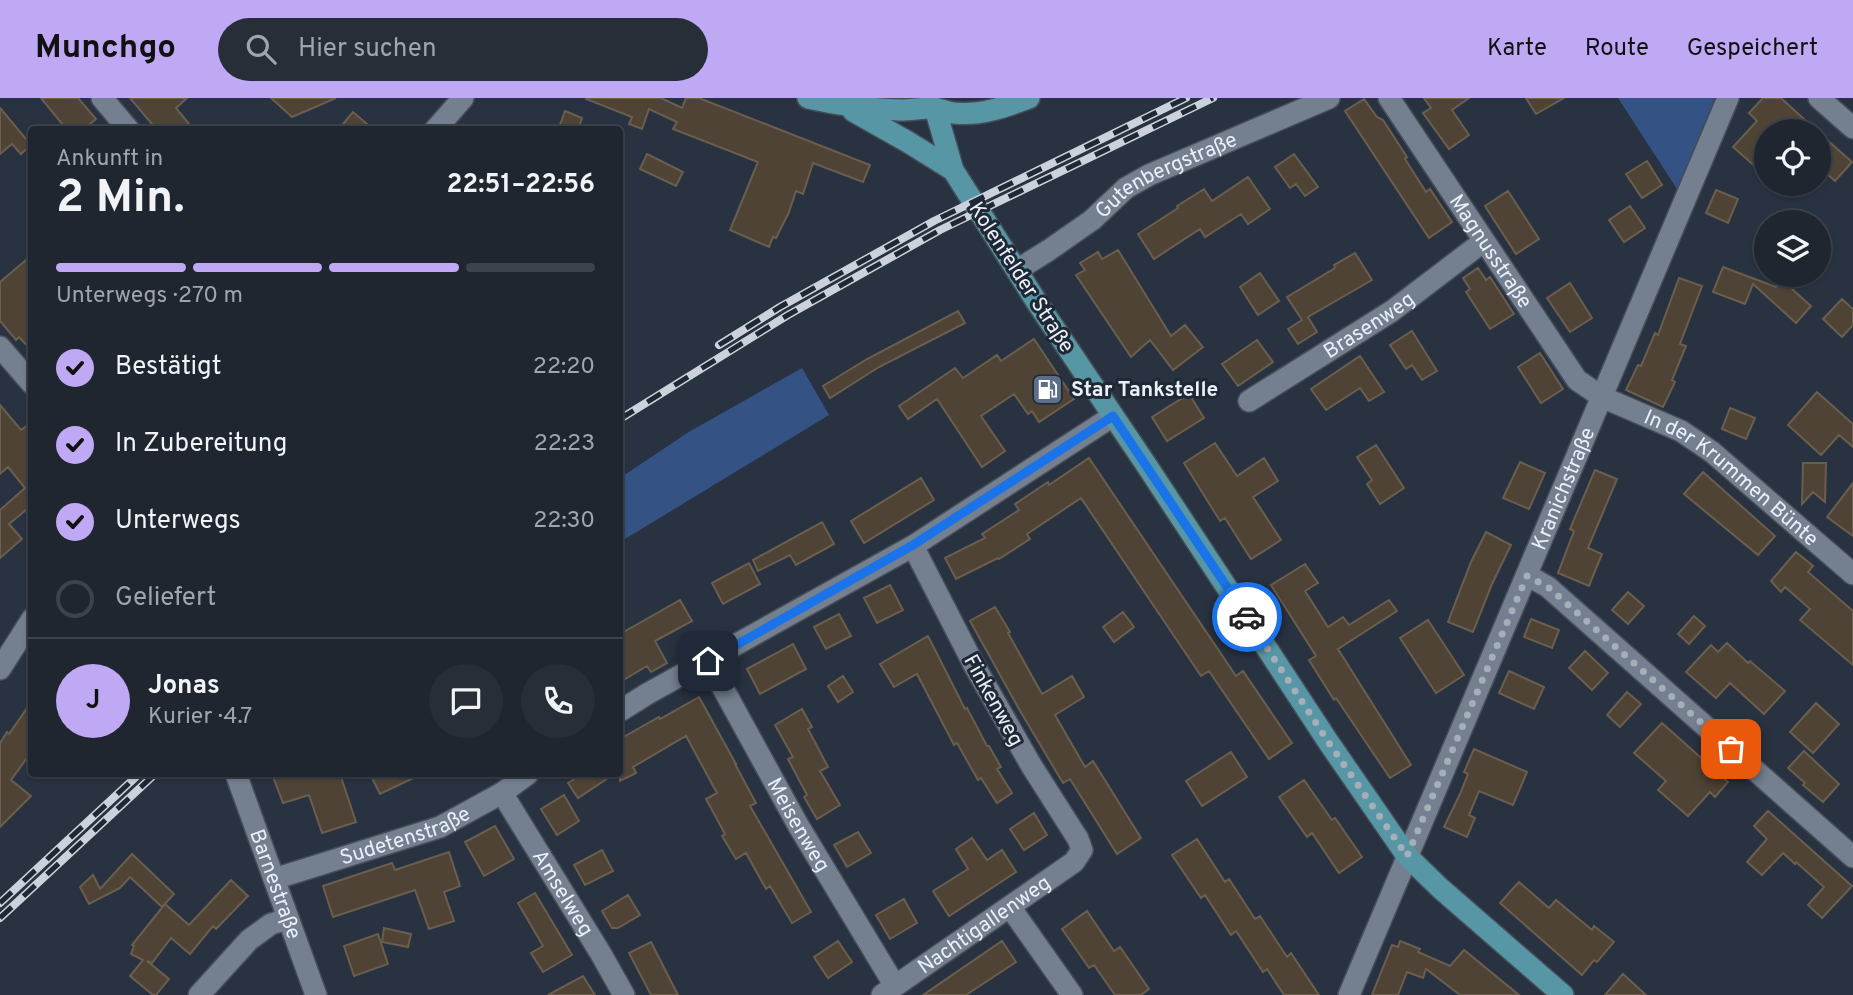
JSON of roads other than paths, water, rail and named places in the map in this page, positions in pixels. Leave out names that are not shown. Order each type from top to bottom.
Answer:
[{"type":"main road","points":[[808,98],[845,106],[902,110],[944,103],[954,113],[990,111],[1029,98]]},
{"type":"main road","name":"Kolenfelder Straße","points":[[944,103],[953,170],[1329,743],[1407,856],[1563,995]]},
{"type":"main road","points":[[845,106],[953,170]]},
{"type":"street","points":[[102,98],[126,126]]},
{"type":"street","name":"Gutenbergstraße","points":[[1017,270],[1092,220],[1126,188],[1149,175],[1329,98]]},
{"type":"street","name":"Magnusstraße","points":[[1390,98],[1577,380],[1602,397]]},
{"type":"street","name":"Kranichstraße","points":[[1349,995],[1728,98]]},
{"type":"street","points":[[1819,98],[1853,128]]},
{"type":"street","name":"Brasenweg","points":[[1249,401],[1392,311],[1484,241]]},
{"type":"street","points":[[0,347],[28,379]]},
{"type":"street","name":"In der Krummen Bünte","points":[[1602,397],[1681,431],[1712,452],[1853,574]]},
{"type":"street","points":[[623,709],[913,545],[1113,416]]},
{"type":"street","name":"Finkenweg","points":[[913,545],[974,665],[1082,850]]},
{"type":"street","points":[[1527,576],[1548,587],[1853,857]]},
{"type":"street","points":[[0,670],[28,625]]},
{"type":"street","name":"Meisenweg","points":[[708,661],[888,990]]},
{"type":"street","name":"Barnestraße","points":[[237,777],[316,995]]},
{"type":"street","name":"Sudetenstraße","points":[[274,879],[440,827],[502,793],[524,777]]},
{"type":"street","name":"Amselweg","points":[[502,793],[588,931],[624,995]]},
{"type":"street","name":"Nachtigallenweg","points":[[888,990],[1074,862],[1082,850]]},
{"type":"street","points":[[1010,907],[1072,995]]},
{"type":"street","points":[[199,995],[250,940],[271,924],[288,919]]},
{"type":"railway","points":[[719,345],[780,307],[934,221],[1186,98]]},
{"type":"railway","points":[[623,417],[788,315],[940,230],[1213,98]]},
{"type":"railway","points":[[0,903],[136,777]]},
{"type":"railway","points":[[0,918],[152,777]]},
{"type":"place","name":"Star Tankstelle","points":[[1048,389]]}]
